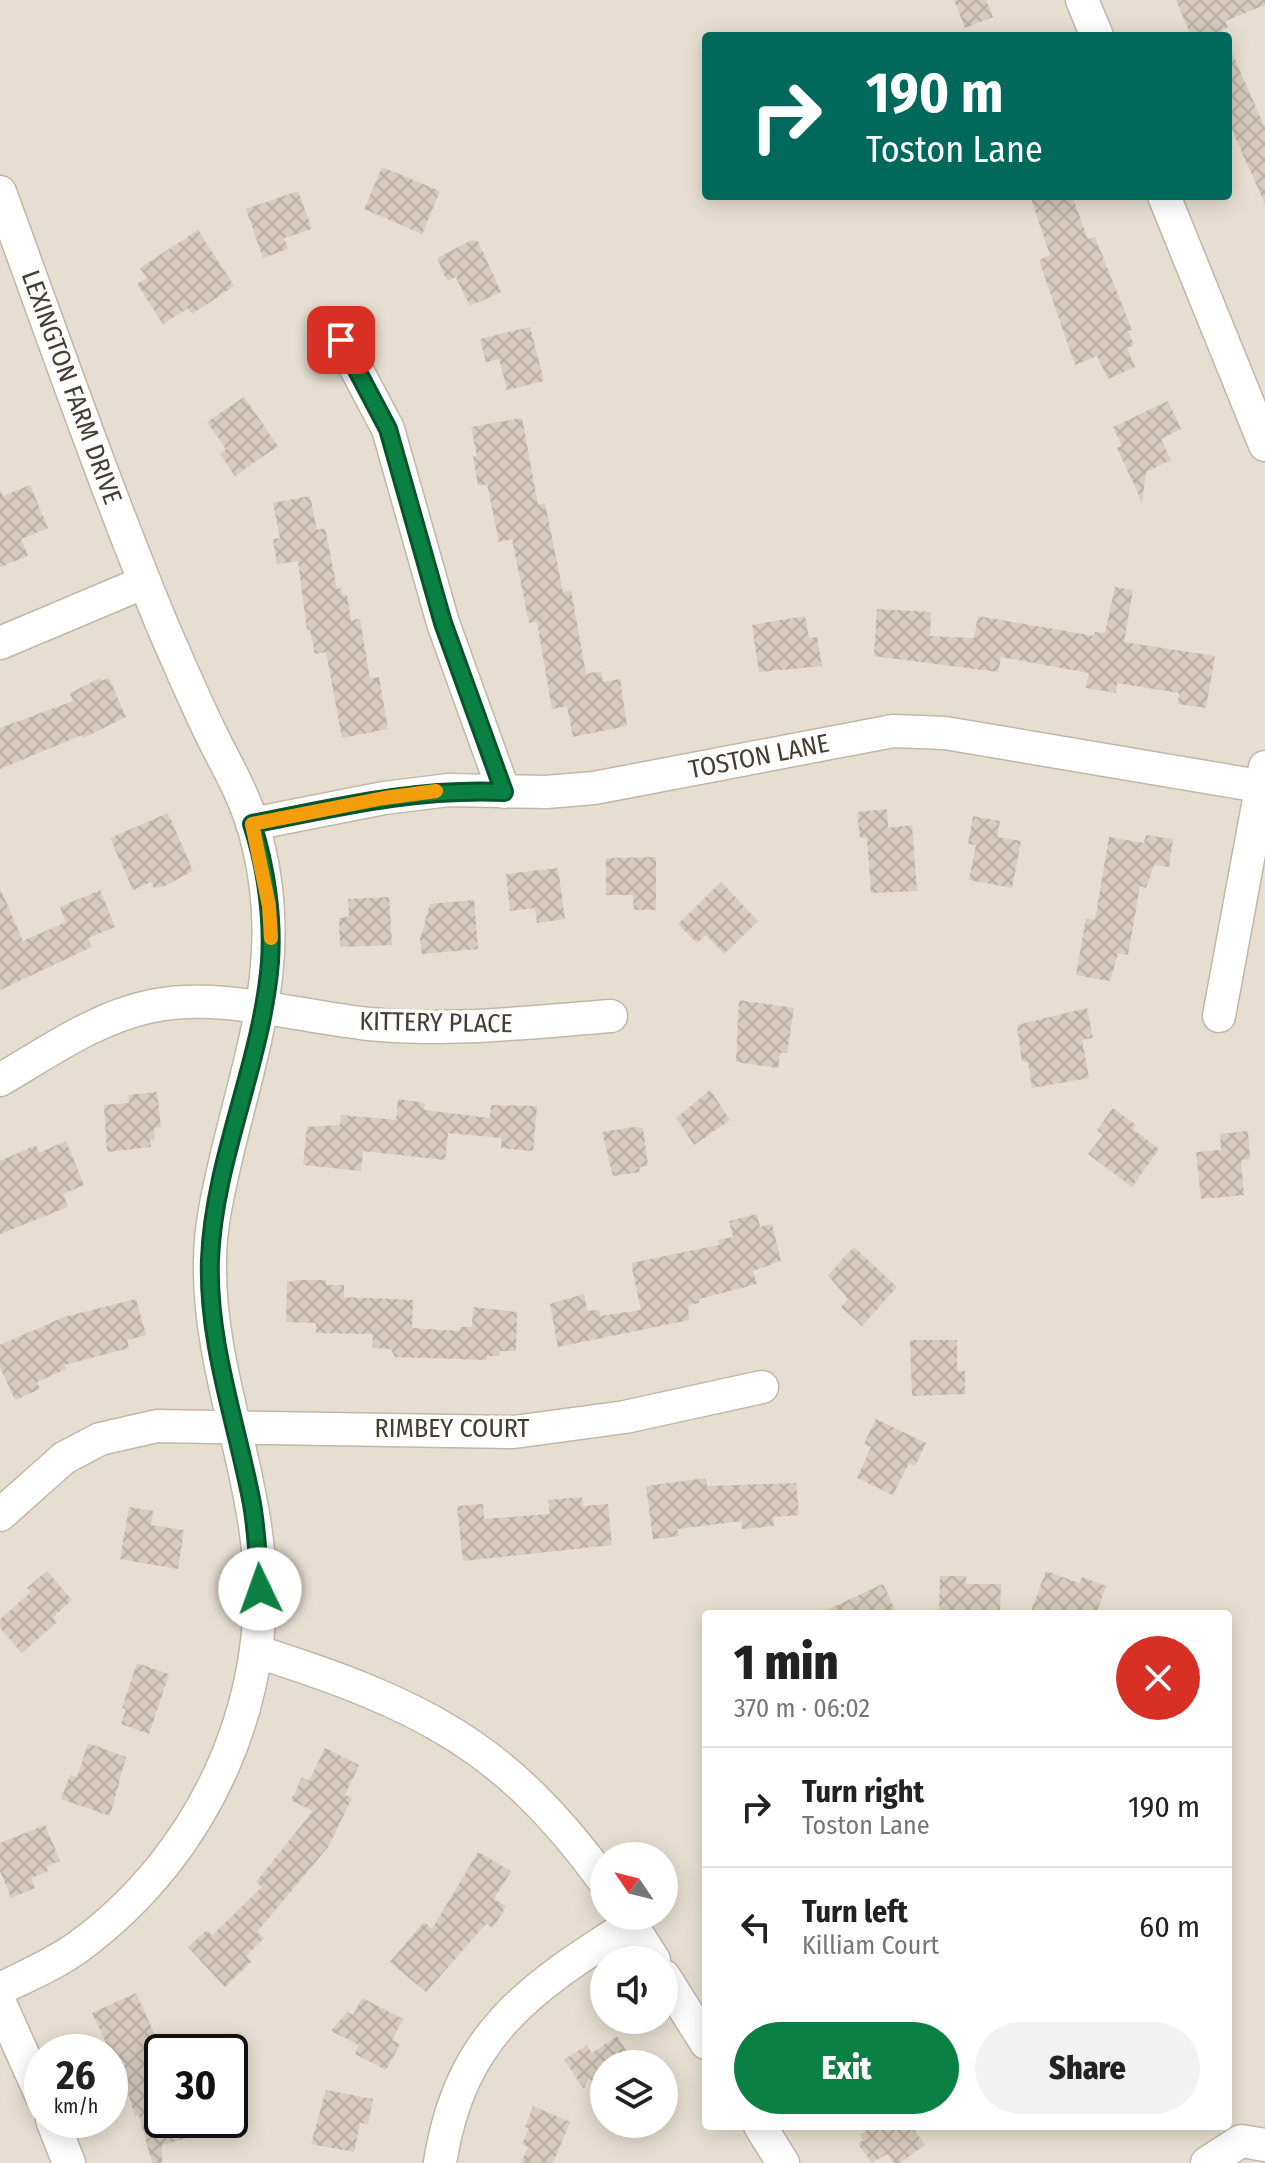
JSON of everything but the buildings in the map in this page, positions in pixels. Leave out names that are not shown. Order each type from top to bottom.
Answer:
[{"type":"street","points":[[1082,0],[1095,32]]},
{"type":"street","name":"LEXINGTON FARM DRIVE","points":[[0,192],[145,582],[252,824],[269,906],[271,940],[262,1010],[217,1198],[210,1262],[215,1339],[257,1538],[261,1614],[250,1693],[230,1753],[181,1843],[119,1915],[74,1951],[0,1989]]},
{"type":"street","points":[[1166,200],[1258,400],[1265,445]]},
{"type":"street","points":[[341,340],[388,429],[443,623],[504,792]]},
{"type":"street","points":[[0,643],[145,582]]},
{"type":"street","name":"TOSTON LANE","points":[[252,824],[384,798],[449,790],[504,792],[594,788],[893,731],[945,733],[1264,780]]},
{"type":"street","points":[[1219,1016],[1264,780]]},
{"type":"street","name":"KITTERY PLACE","points":[[0,1080],[92,1028],[151,1006],[189,1001],[371,1024],[491,1026],[611,1016]]},
{"type":"street","name":"RIMBEY COURT","points":[[0,1515],[64,1458],[100,1439],[157,1426],[514,1432],[625,1417],[762,1387]]},
{"type":"street","points":[[258,1652],[336,1677],[402,1704],[468,1740],[516,1778],[567,1830],[590,1862]]},
{"type":"street","points":[[440,2163],[445,2133],[459,2090],[489,2036],[513,2007],[551,1975],[615,1930]]},
{"type":"street","points":[[678,1998],[702,2037]]},
{"type":"street","points":[[0,2003],[24,2057]]},
{"type":"street","points":[[762,2130],[783,2163]]},
{"type":"street","points":[[59,2138],[69,2163]]},
{"type":"street","points":[[1207,2163],[1241,2141],[1265,2145]]},
{"type":"shaded area","points":[[0,0],[1265,0],[1265,2163],[0,2163]]},
{"type":"slow traffic","points":[[271,938],[269,906],[252,824],[436,791]]},
{"type":"route","points":[[260,1589],[251,1503],[215,1339],[210,1262],[217,1198],[251,1061],[270,964],[269,906],[252,824],[406,795],[449,790],[504,792],[443,623],[388,429],[341,340]]}]
